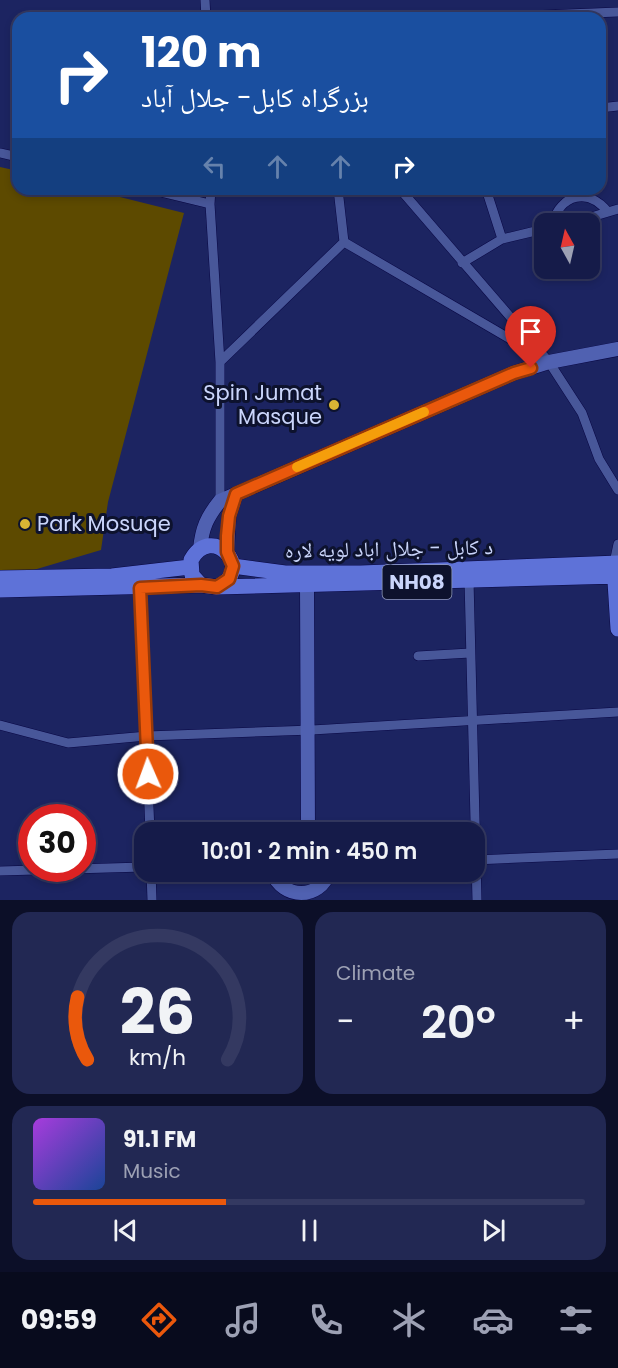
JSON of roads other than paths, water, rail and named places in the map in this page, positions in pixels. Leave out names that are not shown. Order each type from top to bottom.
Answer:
[{"type":"highway","points":[[215,546],[230,559],[229,579],[209,586],[192,575],[190,567],[195,553],[201,549],[215,546]]},
{"type":"highway","name":"د کابل - جلال اباد لویه لاره","points":[[230,559],[250,570],[285,573],[616,570]]},
{"type":"highway","points":[[0,578],[112,576],[190,567]]},
{"type":"highway","points":[[616,570],[618,629]]},
{"type":"highway","name":"NH08","points":[[0,590],[469,580],[616,570]]},
{"type":"main road","points":[[201,549],[202,532],[207,516],[220,501],[514,373],[549,362],[618,349]]},
{"type":"main road","points":[[230,559],[229,516],[236,494]]},
{"type":"main road","points":[[307,585],[308,822]]},
{"type":"main road","points":[[277,882],[284,889],[304,897],[325,882]]},
{"type":"street","points":[[173,195],[210,204]]},
{"type":"street","points":[[211,195],[220,362],[220,501]]},
{"type":"street","points":[[339,195],[344,242]]},
{"type":"street","points":[[405,195],[549,362],[582,413],[599,459],[618,490]]},
{"type":"street","points":[[488,195],[502,239]]},
{"type":"street","points":[[557,213],[561,204],[572,198],[593,198],[613,210]]},
{"type":"street","points":[[462,263],[502,239],[534,231]]},
{"type":"street","points":[[220,362],[344,242]]},
{"type":"street","points":[[344,242],[549,362]]},
{"type":"street","points":[[616,570],[618,544]]},
{"type":"street","points":[[469,580],[474,822]]},
{"type":"street","points":[[140,588],[150,822]]},
{"type":"street","points":[[418,657],[470,653]]},
{"type":"street","points":[[0,725],[68,742],[147,736],[472,722],[618,712]]},
{"type":"street","points":[[485,860],[618,854]]},
{"type":"street","points":[[0,871],[134,867]]},
{"type":"street","points":[[151,882],[152,900]]},
{"type":"street","points":[[476,882],[477,900]]},
{"type":"place","name":"Spin Jumat Masque","points":[[334,405]]},
{"type":"place","name":"Park Mosuqe","points":[[25,524]]}]
